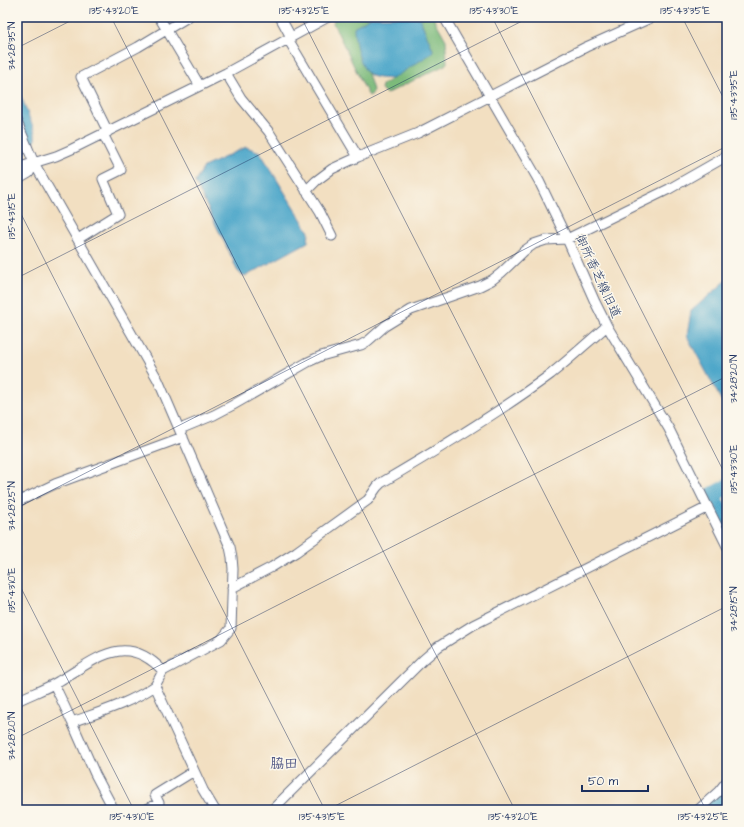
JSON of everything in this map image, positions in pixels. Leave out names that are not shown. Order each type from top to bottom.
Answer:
[{"type":"street","points":[[159,17],[200,86]]},
{"type":"street","points":[[78,240],[118,214],[103,179],[121,170],[81,77],[188,17]]},
{"type":"street","points":[[280,17],[289,38],[358,157]]},
{"type":"street","points":[[17,168],[56,156],[106,133],[226,73],[328,17]]},
{"type":"street","name":"御所香芝線旧道","points":[[444,17],[539,181],[607,326],[669,429],[727,546]]},
{"type":"street","points":[[306,191],[332,169],[418,133],[586,47],[653,17]]},
{"type":"street","points":[[226,73],[242,98],[269,132],[320,212],[332,236]]},
{"type":"street","points":[[17,122],[34,163],[149,364],[182,433],[230,547],[232,557],[231,628],[221,640],[163,671],[155,686],[144,693],[107,710],[72,722]]},
{"type":"street","points":[[17,502],[55,484],[182,433],[314,358],[361,345],[368,341],[385,326],[411,310],[480,286],[492,280],[534,244],[546,240],[567,239],[669,189],[727,156]]},
{"type":"street","points":[[17,180],[29,173],[34,163]]},
{"type":"street","points":[[232,588],[272,567],[296,552],[368,500],[381,483],[456,438],[508,404],[556,369],[607,326]]},
{"type":"street","points":[[272,810],[423,660],[438,647],[473,626],[708,507]]},
{"type":"street","points":[[17,701],[54,684],[112,651],[134,651],[145,655],[163,671]]},
{"type":"street","points":[[54,684],[94,774],[114,810]]},
{"type":"street","points":[[155,686],[203,790],[215,810]]},
{"type":"street","points":[[145,810],[159,803],[155,795],[194,771]]},
{"type":"street","points":[[698,810],[720,791],[727,781]]},
{"type":"green space","points":[[338,17],[371,17],[354,27],[364,68],[368,74],[373,90],[372,94],[369,96],[333,23]]},
{"type":"green space","points":[[419,17],[433,17],[446,40],[447,63],[386,94],[381,89],[382,85],[432,53],[433,50]]},
{"type":"water","points":[[371,17],[419,17],[433,50],[432,53],[392,79],[378,78],[370,75],[366,71],[360,59],[356,45],[354,27]]},
{"type":"water","points":[[17,88],[35,134],[32,148],[17,111]]},
{"type":"water","points":[[246,147],[260,152],[309,232],[308,242],[246,276],[237,270],[195,182],[204,167]]},
{"type":"water","points":[[727,280],[727,411],[687,336],[691,311]]},
{"type":"waterway","points":[[727,487],[712,495],[727,524]]},
{"type":"waterway","points":[[711,810],[727,795]]},
{"type":"district","name":"脇田","points":[[284,764]]}]
